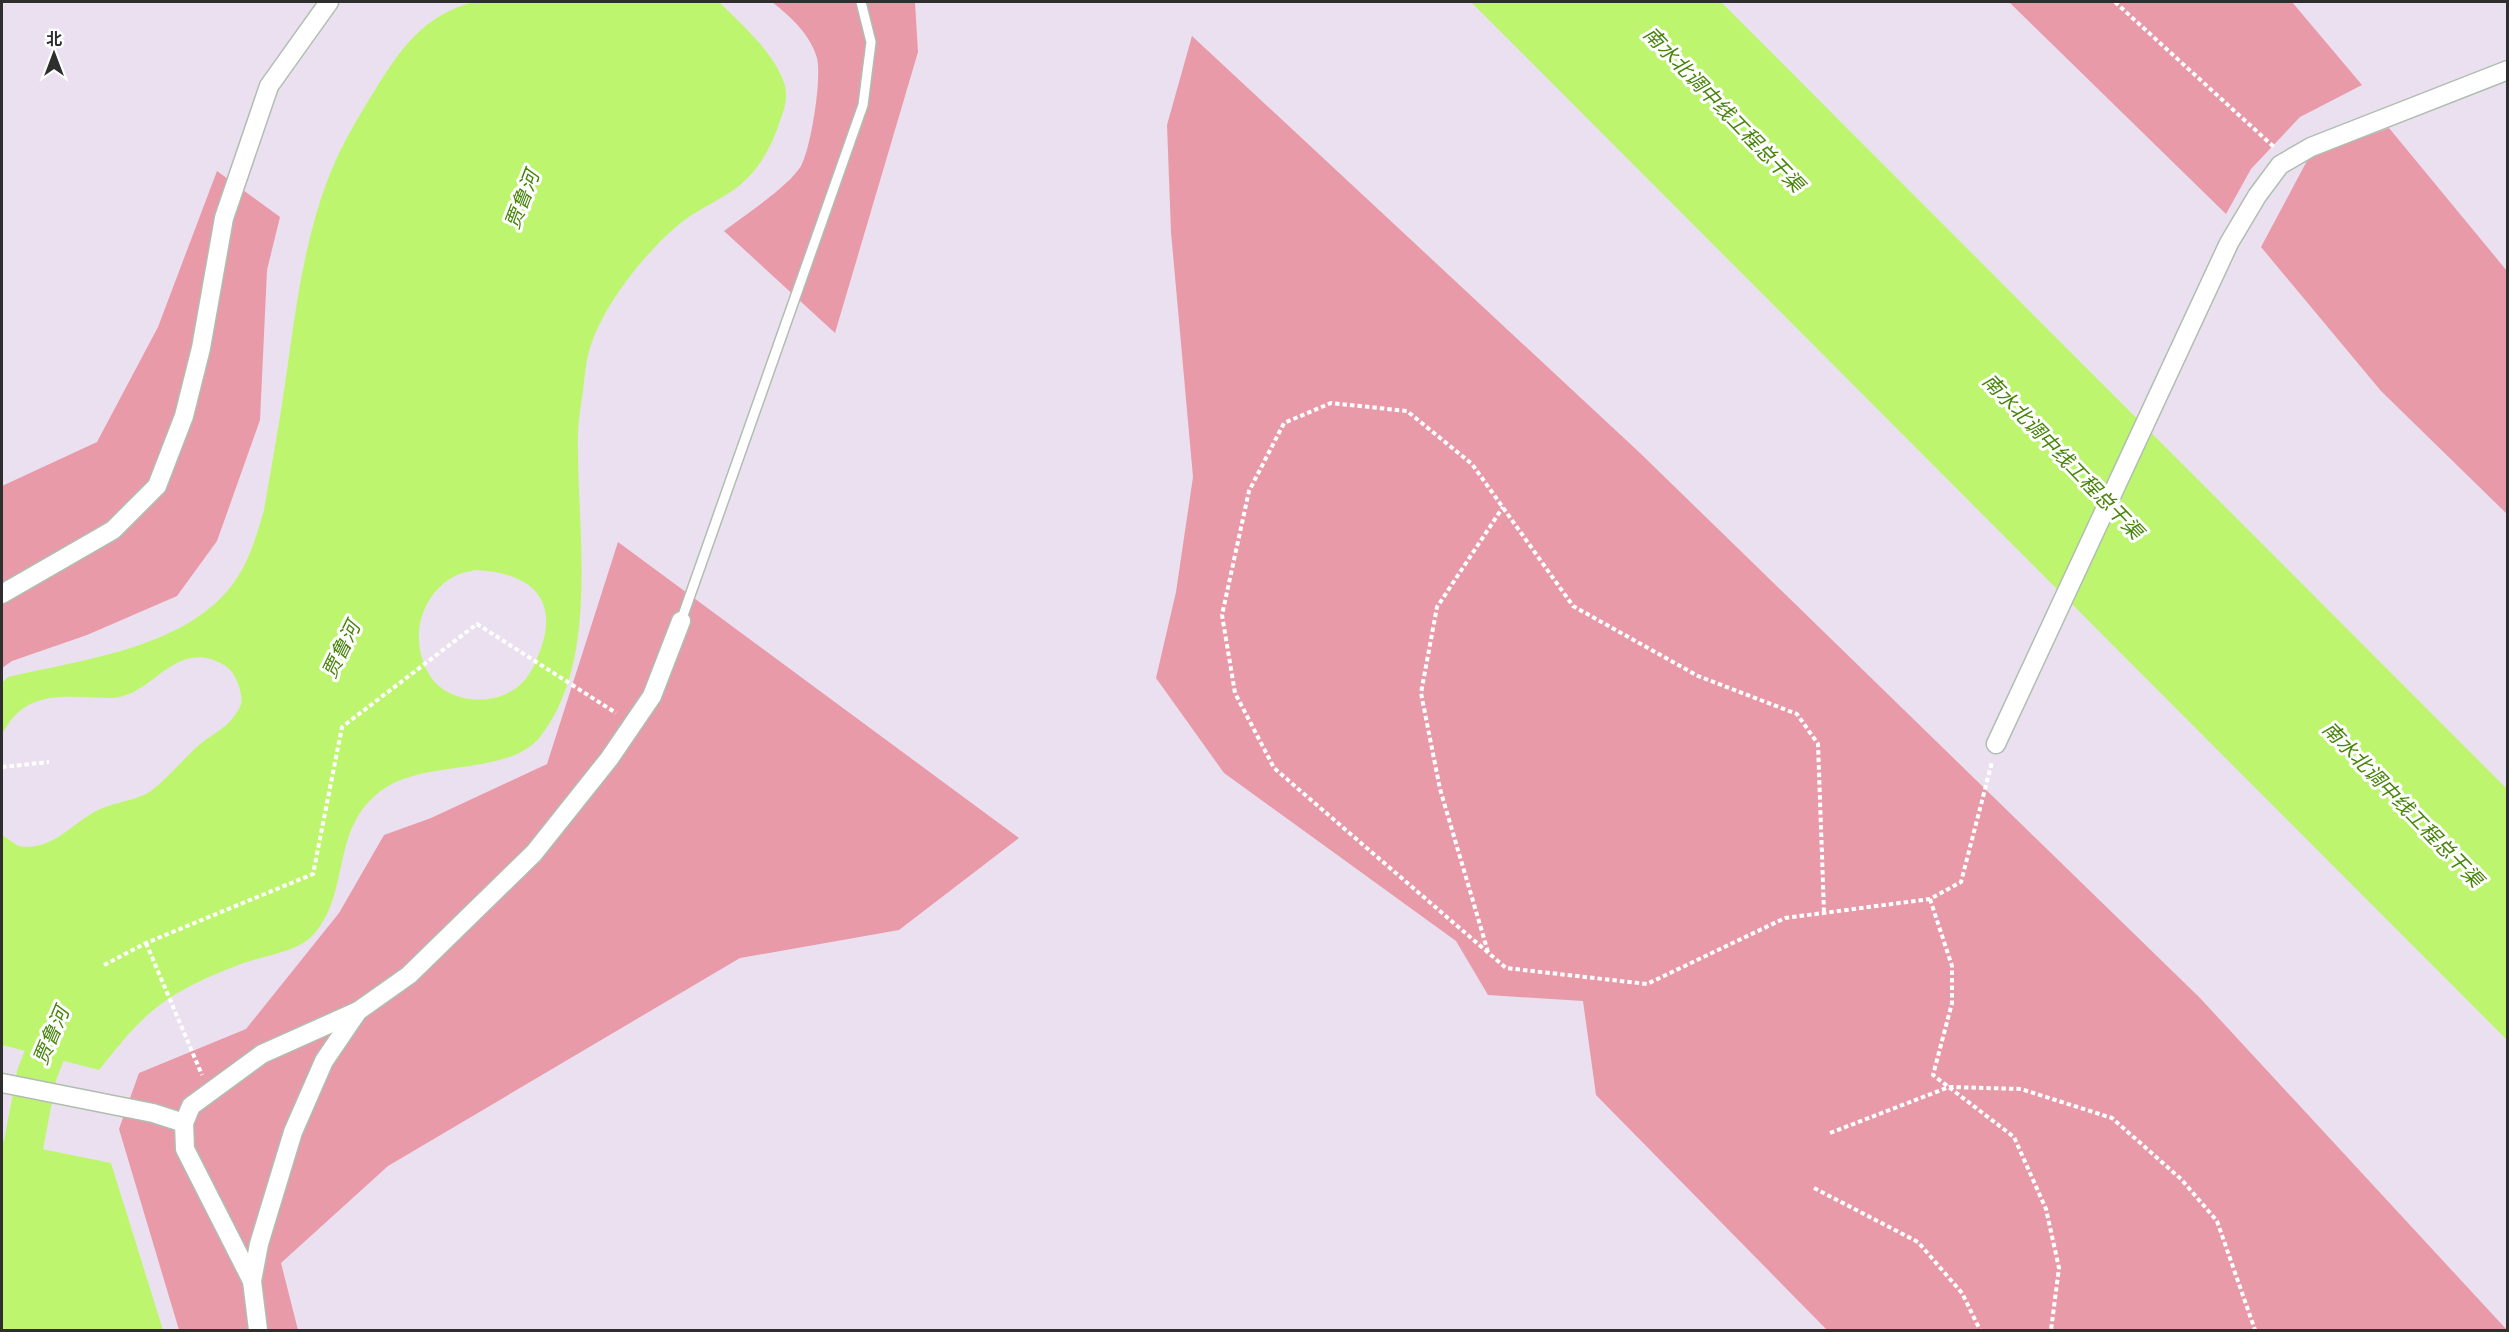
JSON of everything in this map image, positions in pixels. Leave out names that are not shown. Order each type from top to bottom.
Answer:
[{"type":"street","points":[[2,594],[113,530],[157,486],[184,416],[201,348],[224,218],[265,97],[269,86],[329,2]]},
{"type":"street","points":[[1996,744],[2229,243],[2256,196],[2280,165],[2311,147],[2508,70]]},
{"type":"street","points":[[252,1281],[185,1149],[184,1123],[190,1106],[262,1054],[358,1011],[409,975],[534,853],[609,759],[652,696],[681,621]]},
{"type":"street","points":[[258,1330],[252,1281],[259,1244],[293,1132],[324,1061],[358,1011]]},
{"type":"street","points":[[2,1083],[153,1113],[184,1123]]},
{"type":"lane","points":[[681,621],[863,105],[872,42],[861,2]]},
{"type":"path","points":[[2115,2],[2225,100],[2288,160]]},
{"type":"path","points":[[1824,912],[1818,744],[1797,714],[1698,676],[1573,606],[1472,464],[1407,411],[1331,403],[1284,423],[1249,491],[1222,615],[1235,693],[1274,768],[1506,968],[1647,984],[1785,918],[1930,899],[1961,882],[1996,744]]},
{"type":"path","points":[[1489,953],[1440,789],[1421,693],[1437,607],[1503,507]]},
{"type":"path","points":[[104,965],[146,943],[313,874],[342,727],[477,624],[633,724]]},
{"type":"path","points":[[2,767],[49,762]]},
{"type":"path","points":[[1930,899],[1952,966],[1952,1003],[1933,1075],[2013,1137],[2046,1209],[2059,1268],[2051,1330]]},
{"type":"path","points":[[146,943],[210,1092]]},
{"type":"path","points":[[1830,1133],[1948,1087],[2021,1089],[2112,1118],[2181,1179],[2217,1221],[2255,1330]]},
{"type":"path","points":[[1814,1188],[1918,1242],[1962,1293],[1980,1330]]},
{"type":"shaded area","points":[[772,2],[915,2],[918,52],[835,333],[724,231],[766,200],[795,174],[805,157],[812,129],[817,96],[817,58],[805,34]]},
{"type":"shaded area","points":[[2009,2],[2292,2],[2362,85],[2300,117],[2251,169],[2226,214]]},
{"type":"shaded area","points":[[1192,36],[1640,453],[2200,998],[2507,1330],[1827,1330],[1596,1095],[1583,1001],[1488,995],[1456,941],[1224,773],[1156,678],[1176,592],[1193,477],[1171,232],[1167,125]]},
{"type":"shaded area","points":[[2389,128],[2507,271],[2507,514],[2381,391],[2261,247],[2309,157]]},
{"type":"shaded area","points":[[217,171],[280,217],[267,270],[260,420],[217,541],[177,596],[87,635],[12,661],[2,668],[2,486],[97,442],[158,327]]},
{"type":"shaded area","points":[[618,542],[1019,838],[899,930],[740,958],[388,1166],[281,1263],[298,1330],[179,1330],[119,1129],[139,1073],[246,1029],[339,913],[384,835],[431,818],[547,764]]},
{"type":"water","points":[[473,2],[719,2],[766,52],[781,74],[786,90],[784,108],[776,131],[755,169],[741,185],[683,221],[652,250],[617,295],[592,342],[586,366],[578,434],[582,559],[578,636],[571,673],[559,707],[540,737],[526,749],[509,757],[489,763],[424,773],[403,779],[385,788],[367,803],[356,820],[348,839],[326,917],[314,934],[299,945],[229,969],[173,996],[138,1024],[99,1070],[2,1045],[2,835],[18,846],[41,845],[100,809],[146,794],[159,785],[199,745],[222,729],[238,710],[241,700],[237,681],[228,668],[211,659],[196,657],[171,666],[136,691],[123,696],[62,697],[34,702],[22,709],[11,720],[2,735],[2,683],[8,677],[96,658],[156,639],[184,626],[208,609],[236,580],[251,551],[264,510],[306,254],[328,179],[349,133],[404,47],[427,25],[455,8]],"holes":[[[475,570],[508,575],[533,588],[541,599],[545,611],[546,627],[537,660],[517,688],[502,696],[468,699],[449,692],[433,680],[425,667],[421,653],[420,624],[431,597],[453,577]]]},
{"type":"water","name":"南水北调中线工程总干渠","points":[[1471,2],[1721,2],[2507,789],[2507,1040]]},
{"type":"water","points":[[2,1141],[111,1163],[163,1330],[2,1330]]},
{"type":"waterway","name":"贾鲁河","points":[[2,1241],[9,1221],[37,1074],[64,1005]]}]
